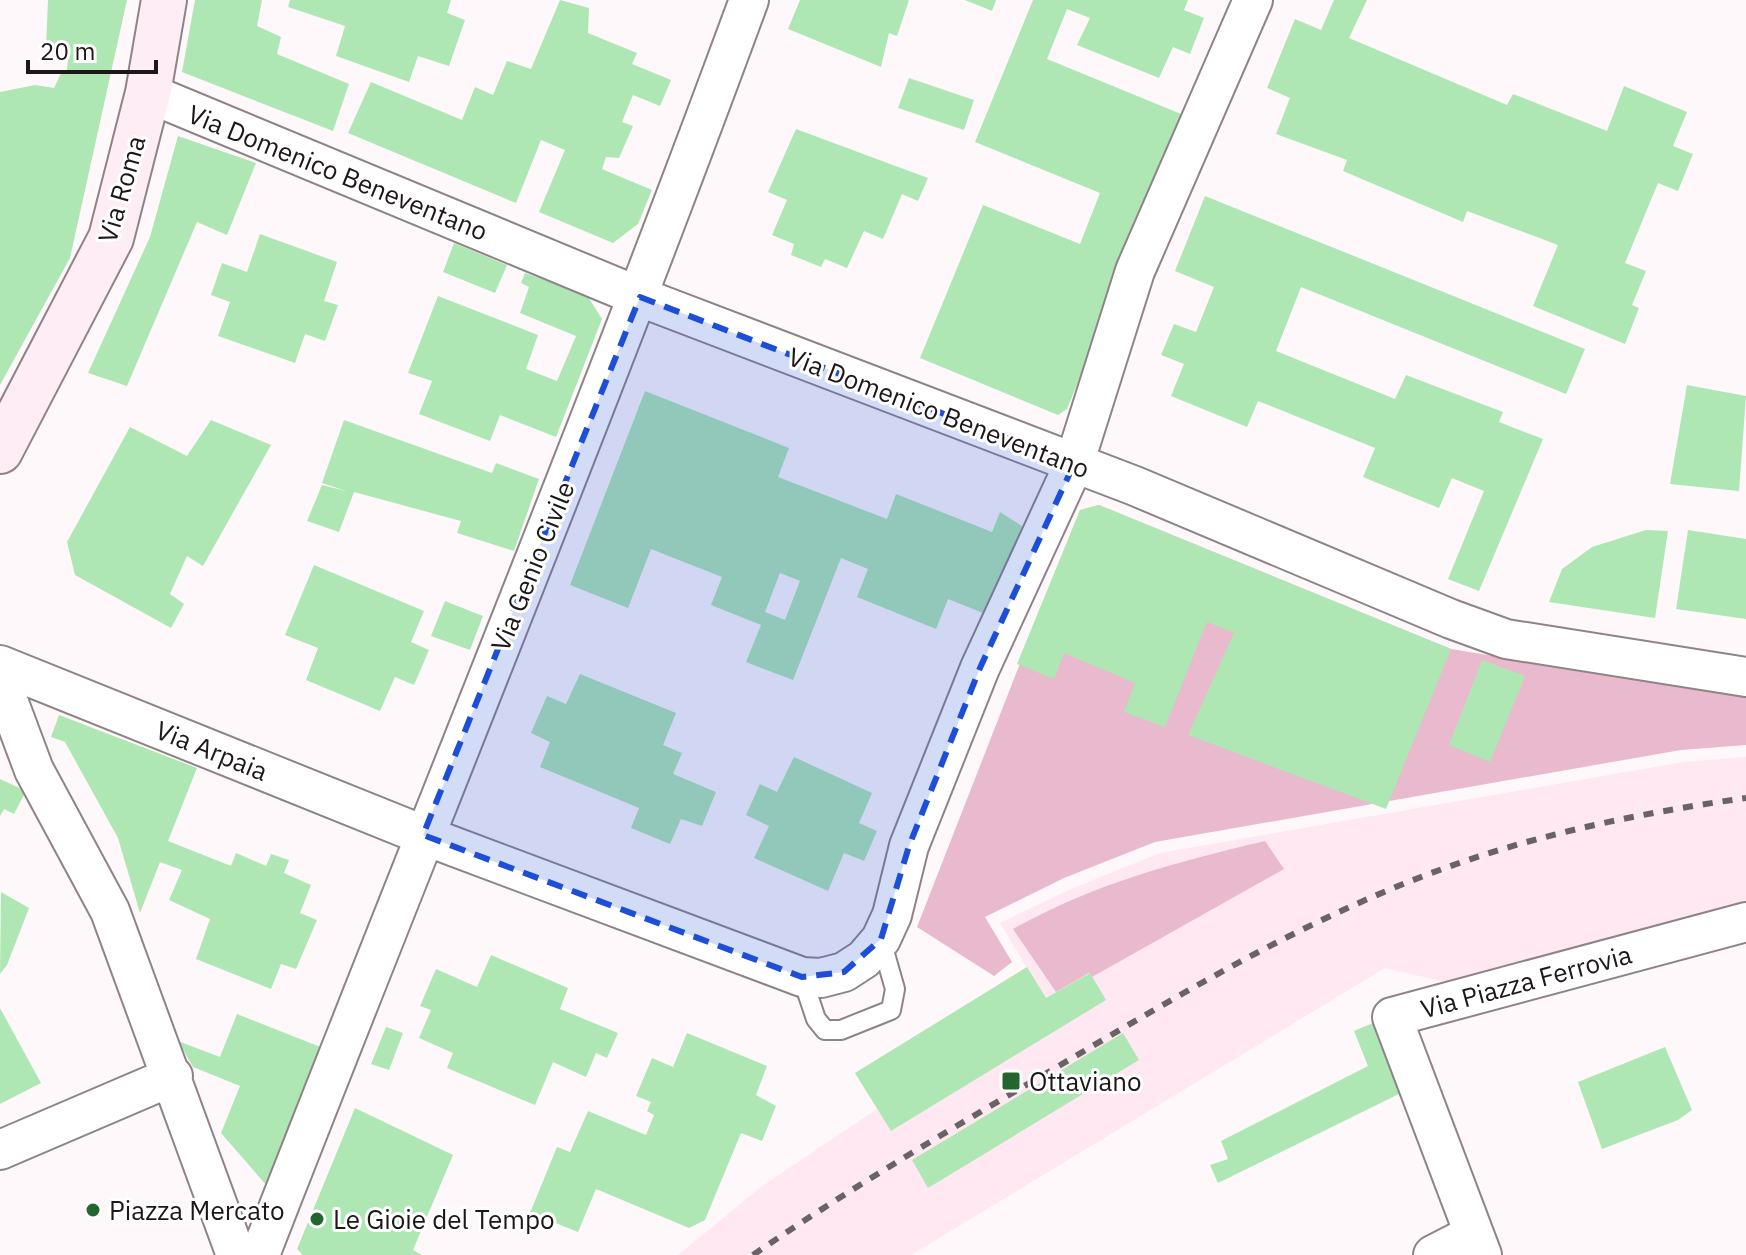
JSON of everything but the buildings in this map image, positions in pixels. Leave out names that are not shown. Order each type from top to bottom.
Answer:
[{"type":"main road","name":"Via Roma","points":[[0,451],[111,238],[148,93],[164,0]]},
{"type":"street","name":"Via Genio Civile","points":[[251,1250],[423,835],[640,297],[749,0]]},
{"type":"street","points":[[802,977],[821,978],[844,972],[864,959],[881,939],[892,915],[909,846],[980,668],[1074,464],[1135,271],[1253,0]]},
{"type":"street","name":"Via Domenico Beneventano","points":[[148,93],[640,297],[1074,464],[1506,639],[1746,677]]},
{"type":"street","name":"Via Arpaia","points":[[0,665],[423,835],[802,977]]},
{"type":"street","points":[[0,679],[34,770],[110,911],[173,1076],[251,1250]]},
{"type":"street","name":"Via Piazza Ferrovia","points":[[1478,1244],[1392,1017],[1746,922]]},
{"type":"street","points":[[0,1150],[173,1076]]},
{"type":"street","points":[[1433,1255],[1478,1244]]},
{"type":"lane","points":[[802,977],[816,1019],[825,1030],[841,1030],[891,1010],[895,989],[881,939]]},
{"type":"highlighted area","points":[[640,297],[1074,464],[980,668],[909,846],[881,939],[844,972],[802,977],[423,835]]},
{"type":"shaded area","points":[[1099,505],[1451,649],[1746,697],[1746,745],[1681,750],[1155,842],[1064,878],[985,917],[1012,962],[994,976],[917,927],[1080,510]]},
{"type":"shaded area","points":[[1746,757],[1746,907],[1450,983],[1385,968],[911,1255],[678,1255],[761,1187],[877,1109],[855,1073],[1027,968],[1000,923],[1071,889],[1160,853],[1683,762]]},
{"type":"shaded area","points":[[1265,841],[1284,869],[1092,977],[1089,973],[1056,992],[1013,929],[1074,899],[1136,876]]},
{"type":"railway","points":[[753,1255],[904,1158],[1156,1009],[1257,953],[1361,902],[1468,860],[1536,839],[1641,815],[1746,798]]},
{"type":"place","name":"Ottaviano","points":[[1011,1081]]},
{"type":"place","name":"Piazza Mercato","points":[[93,1210]]},
{"type":"place","name":"Le Gioie del Tempo","points":[[317,1219]]}]
